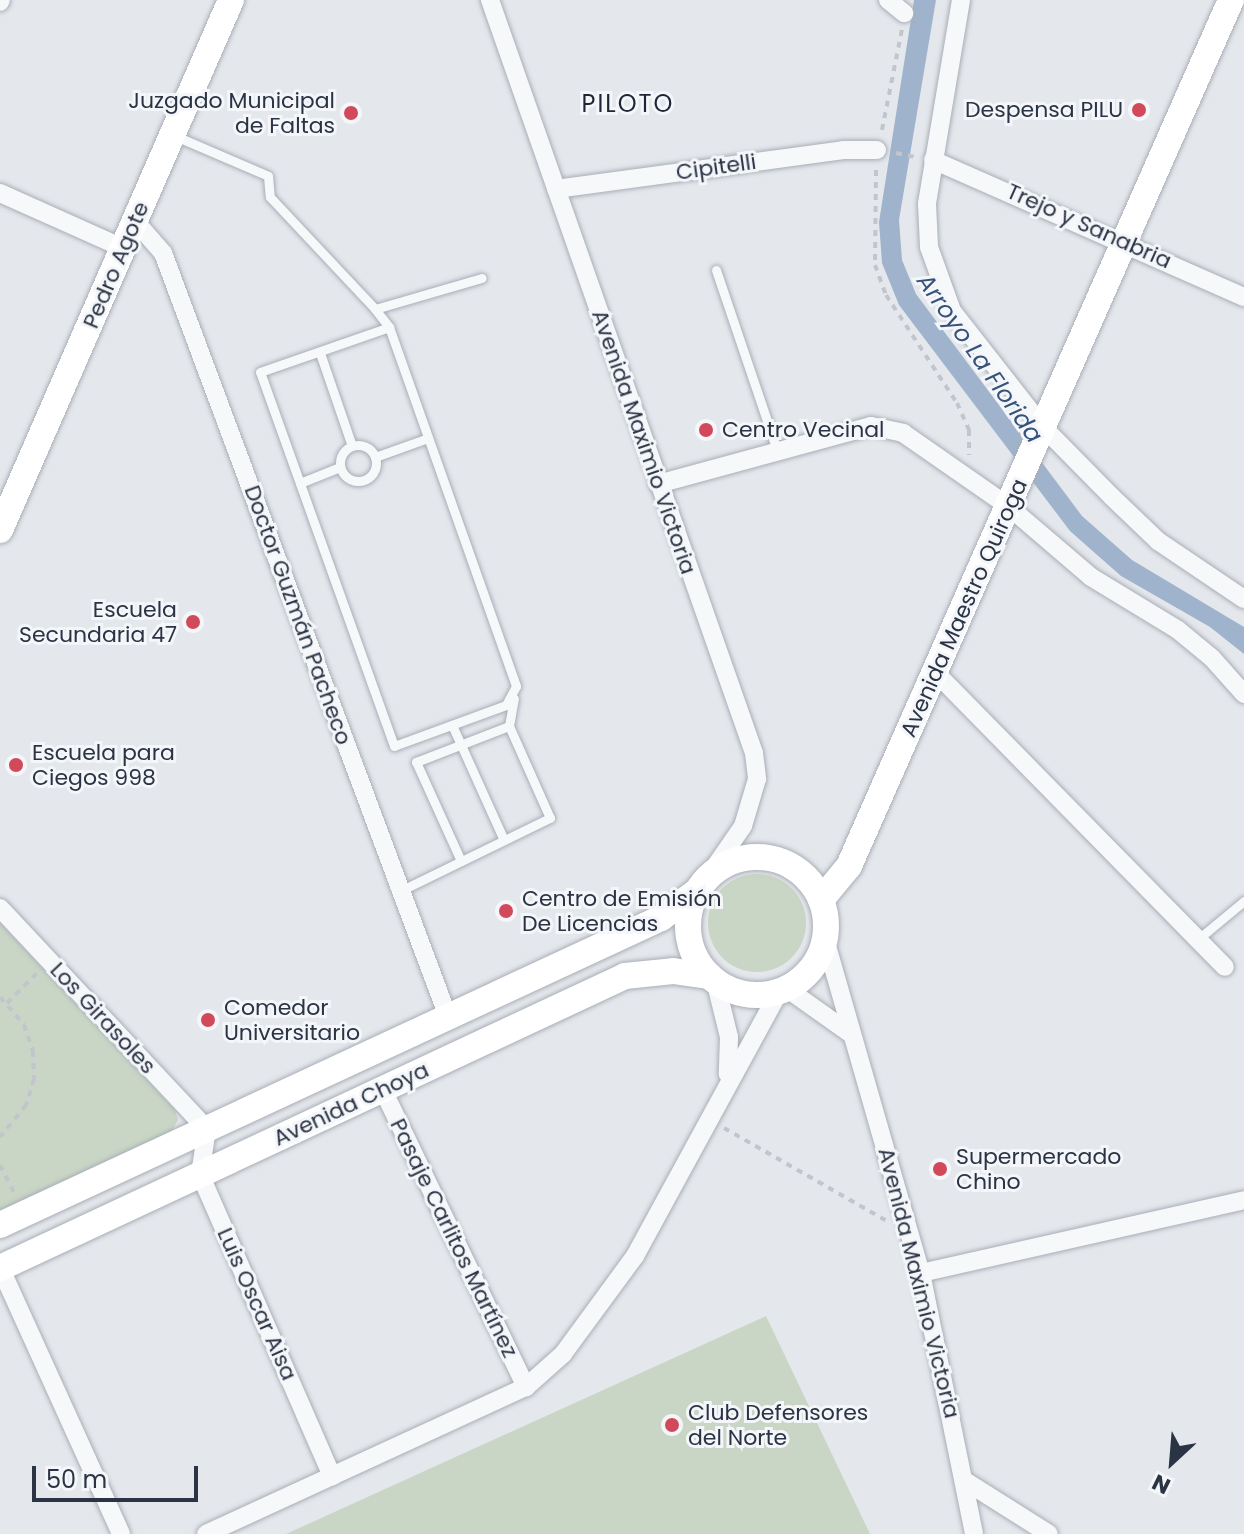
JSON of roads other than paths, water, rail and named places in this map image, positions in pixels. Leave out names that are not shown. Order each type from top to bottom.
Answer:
[{"type":"main road","name":"Pedro Agote","points":[[0,530],[231,0]]},
{"type":"main road","name":"Avenida Maestro Quiroga","points":[[821,900],[849,866],[1231,0]]},
{"type":"main road","points":[[760,857],[797,870],[821,900],[825,939],[811,968],[783,989],[746,994],[712,978],[689,936],[702,885],[740,858],[760,857]]},
{"type":"main road","name":"Avenida Choya","points":[[0,1225],[20,1199],[207,1129],[661,918],[702,885]]},
{"type":"main road","name":"Avenida Choya","points":[[0,1268],[625,976],[673,971],[712,978]]},
{"type":"street","name":"Avenida Maximio Victoria","points":[[490,0],[754,753],[757,779],[743,826],[702,885]]},
{"type":"street","points":[[888,0],[904,13]]},
{"type":"street","points":[[961,0],[933,160],[929,247],[952,311],[1039,436],[1158,541],[1244,599]]},
{"type":"street","name":"Cipitelli","points":[[556,189],[843,150],[877,150]]},
{"type":"street","name":"Trejo y Sanabria","points":[[933,160],[1244,297]]},
{"type":"street","points":[[0,193],[123,248]]},
{"type":"street","name":"Doctor Guzmán Pacheco","points":[[135,221],[163,253],[448,1017]]},
{"type":"street","points":[[658,484],[871,426],[903,433],[1012,497],[1091,577],[1201,649],[1244,694]]},
{"type":"street","points":[[936,673],[1225,967]]},
{"type":"street","name":"Los Girasoles","points":[[0,908],[207,1129]]},
{"type":"street","name":"Avenida Maximio Victoria","points":[[825,939],[921,1273],[974,1534]]},
{"type":"street","points":[[712,978],[729,1037],[727,1081]]},
{"type":"street","points":[[206,1534],[526,1387],[563,1354],[601,1308],[635,1256],[727,1081],[783,989],[853,1036]]},
{"type":"street","name":"Pasaje Carlitos Martínez","points":[[383,1090],[526,1387]]},
{"type":"street","points":[[200,1174],[207,1129]]},
{"type":"street","name":"Luis Oscar Aisa","points":[[200,1174],[332,1476]]},
{"type":"street","points":[[921,1273],[1244,1200]]},
{"type":"street","points":[[0,1268],[121,1534]]},
{"type":"street","points":[[965,1481],[1049,1534]]},
{"type":"lane","points":[[172,135],[268,176],[270,197],[389,327],[514,676],[509,726],[550,818],[400,891]]},
{"type":"lane","points":[[716,270],[777,450]]},
{"type":"lane","points":[[375,309],[482,278]]},
{"type":"lane","points":[[389,327],[260,372],[394,746],[514,698]]},
{"type":"lane","points":[[320,353],[352,446]]},
{"type":"lane","points":[[375,457],[428,438]]},
{"type":"lane","points":[[352,446],[364,446],[375,457],[375,469],[363,481],[346,477],[340,467],[341,456],[352,446]]},
{"type":"lane","points":[[300,483],[340,467]]},
{"type":"lane","points":[[452,725],[504,840]]},
{"type":"lane","points":[[461,861],[416,762],[509,726]]},
{"type":"lane","points":[[1197,940],[1244,901]]},
{"type":"water","points":[[914,0],[936,0],[899,220],[902,260],[916,294],[1082,516],[1132,560],[1244,627],[1244,654],[1210,627],[1121,576],[1070,531],[899,305],[882,263],[879,222]]},
{"type":"place","name":"Despensa PILU","points":[[1139,110]]},
{"type":"place","name":"Juzgado Municipal de Faltas","points":[[351,113]]},
{"type":"place","name":"Centro Vecinal","points":[[706,430]]},
{"type":"place","name":"Escuela Secundaria 47","points":[[193,622]]},
{"type":"place","name":"Escuela para Ciegos 998","points":[[16,765]]},
{"type":"place","name":"Centro de Emisión De Licencias","points":[[506,911]]},
{"type":"place","name":"Comedor Universitario","points":[[208,1020]]},
{"type":"place","name":"Supermercado Chino","points":[[940,1169]]},
{"type":"place","name":"Club Defensores del Norte","points":[[672,1425]]},
{"type":"district","name":"PILOTO","points":[[628,104]]},
{"type":"water label","name":"Arroyo La Florida","points":[[980,358]]}]
